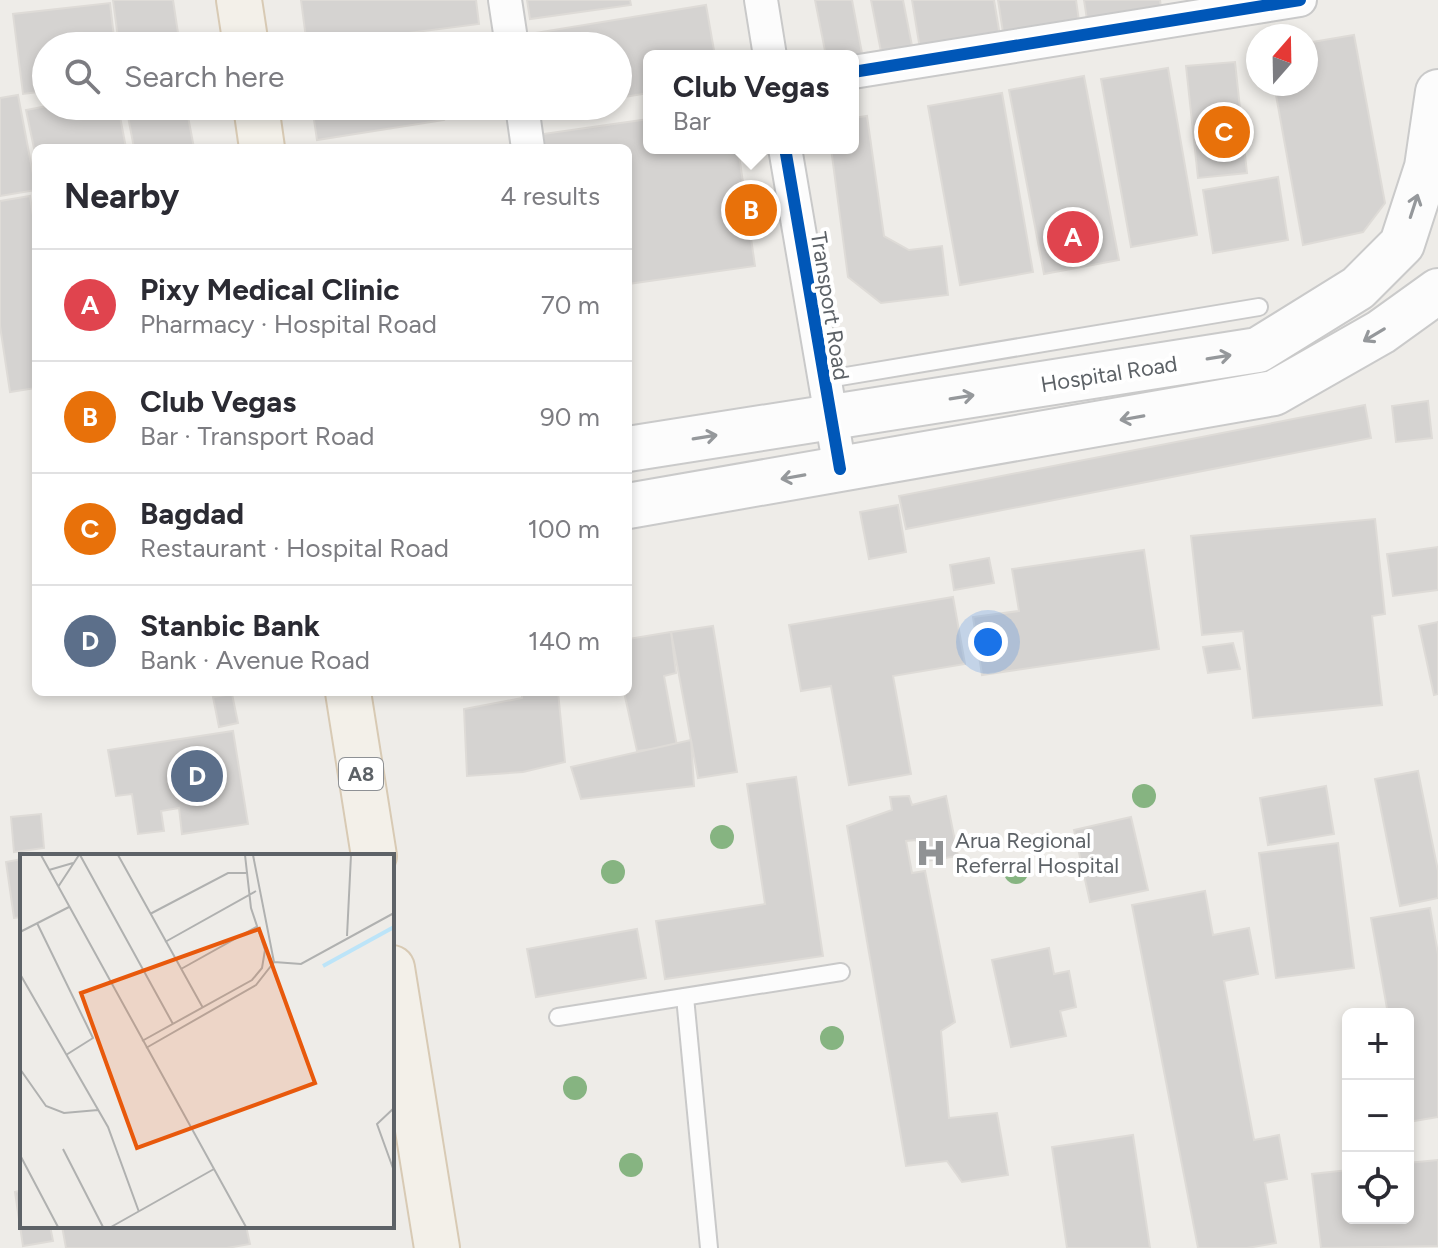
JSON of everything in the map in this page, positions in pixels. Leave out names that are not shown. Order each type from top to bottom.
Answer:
[{"type":"main road","points":[[239,0],[244,32]]},
{"type":"main road","name":"Hospital Road","points":[[632,448],[825,399],[1258,350],[1358,288],[1402,244],[1427,167],[1438,92]]},
{"type":"main road","points":[[258,120],[261,144]]},
{"type":"main road","name":"Hospital Road","points":[[632,505],[1274,393],[1381,332],[1438,291]]},
{"type":"main road","name":"A8","points":[[349,696],[374,854]]},
{"type":"main road","points":[[394,980],[437,1248]]},
{"type":"street","points":[[505,0],[510,32]]},
{"type":"street","points":[[761,0],[769,50]]},
{"type":"street","points":[[859,71],[1300,0]]},
{"type":"street","points":[[524,120],[527,144]]},
{"type":"street","name":"Transport Road","points":[[786,154],[825,399],[840,469]]},
{"type":"lane","points":[[825,399],[1259,307]]},
{"type":"lane","points":[[558,1017],[841,972]]},
{"type":"lane","points":[[685,997],[709,1248]]},
{"type":"building","points":[[113,0],[173,0],[178,32],[117,32]]},
{"type":"building","points":[[301,0],[476,0],[479,24],[416,32],[305,32]]},
{"type":"building","points":[[527,0],[630,0],[631,5],[530,19]]},
{"type":"building","points":[[815,0],[852,0],[864,64],[859,60],[859,50],[825,50]]},
{"type":"building","points":[[871,0],[903,0],[914,56],[883,62]]},
{"type":"building","points":[[912,0],[994,0],[1001,42],[921,55]]},
{"type":"building","points":[[998,0],[1076,0],[1080,28],[1004,39]]},
{"type":"building","points":[[1084,0],[1160,0],[1162,14],[1088,26]]},
{"type":"building","points":[[110,3],[113,32],[32,32],[32,93],[23,94],[13,14]]},
{"type":"building","points":[[706,5],[714,50],[643,50],[643,94],[632,96],[632,32],[541,32]]},
{"type":"building","points":[[1354,35],[1385,203],[1363,232],[1303,245],[1276,96],[1318,96],[1318,41]]},
{"type":"building","points":[[1235,62],[1247,173],[1198,178],[1186,66]]},
{"type":"building","points":[[1168,68],[1197,235],[1131,247],[1101,79]]},
{"type":"building","points":[[1084,76],[1119,260],[1044,274],[1009,90]]},
{"type":"building","points":[[1002,93],[1033,272],[960,285],[928,106]]},
{"type":"building","points":[[18,95],[32,169],[32,191],[0,196],[0,98]]},
{"type":"building","points":[[32,109],[32,120],[121,120],[125,144],[33,144],[26,110]]},
{"type":"building","points":[[867,116],[884,236],[909,250],[942,246],[948,295],[881,303],[848,277],[832,154],[859,154],[859,117]]},
{"type":"building","points":[[129,120],[189,120],[193,144],[133,144]]},
{"type":"building","points":[[314,120],[444,120],[317,140]]},
{"type":"building","points":[[643,120],[643,154],[739,154],[755,266],[632,283],[632,144],[544,144],[543,134]]},
{"type":"building","points":[[1278,177],[1288,240],[1213,253],[1203,190]]},
{"type":"building","points":[[30,196],[32,209],[32,389],[10,392],[0,326],[0,201]]},
{"type":"building","points":[[1428,401],[1432,438],[1396,442],[1392,406]]},
{"type":"building","points":[[1365,405],[1371,438],[906,529],[899,496]]},
{"type":"building","points":[[898,505],[906,552],[869,559],[860,512]]},
{"type":"building","points":[[1375,519],[1385,614],[1372,616],[1382,705],[1253,718],[1243,631],[1202,635],[1191,536]]},
{"type":"building","points":[[1438,547],[1438,590],[1393,596],[1387,554]]},
{"type":"building","points":[[1144,550],[1159,649],[982,675],[973,617],[1019,611],[1012,569]]},
{"type":"building","points":[[989,558],[994,583],[954,590],[950,565]]},
{"type":"building","points":[[953,597],[965,664],[893,676],[911,774],[849,785],[831,686],[801,691],[789,625]]},
{"type":"building","points":[[1438,622],[1438,694],[1434,695],[1419,626]]},
{"type":"building","points":[[713,626],[737,772],[698,778],[671,632]]},
{"type":"building","points":[[671,632],[676,673],[664,676],[677,746],[637,751],[625,696],[632,696],[632,638]]},
{"type":"building","points":[[1233,643],[1240,669],[1208,673],[1203,647]]},
{"type":"building","points":[[232,696],[238,723],[219,727],[213,697]]},
{"type":"building","points":[[558,696],[565,762],[523,772],[467,776],[464,709],[522,698]]},
{"type":"building","points":[[233,731],[248,824],[182,834],[179,808],[161,811],[164,831],[138,834],[132,794],[116,796],[108,750]]},
{"type":"building","points":[[691,740],[694,786],[581,799],[571,767]]},
{"type":"building","points":[[1418,771],[1438,871],[1438,898],[1400,906],[1375,779]]},
{"type":"building","points":[[796,777],[823,956],[665,979],[656,921],[765,904],[747,784]]},
{"type":"building","points":[[1326,786],[1334,834],[1268,845],[1260,798]]},
{"type":"building","points":[[909,796],[912,805],[946,796],[958,856],[927,861],[916,840],[906,841],[912,873],[925,871],[955,1022],[941,1031],[949,1118],[997,1113],[1008,1175],[962,1182],[947,1161],[906,1166],[847,826],[892,810],[890,797]]},
{"type":"building","points":[[41,814],[44,848],[14,852],[11,817]]},
{"type":"building","points":[[1131,817],[1148,890],[1090,902],[1074,830]]},
{"type":"building","points":[[1338,843],[1354,968],[1276,978],[1259,853]]},
{"type":"building","points":[[20,859],[20,917],[14,918],[6,862]]},
{"type":"building","points":[[1205,891],[1213,935],[1249,928],[1258,974],[1224,981],[1254,1140],[1279,1135],[1287,1179],[1265,1183],[1276,1243],[1247,1248],[1198,1248],[1132,905]]},
{"type":"building","points":[[1430,908],[1438,954],[1438,1117],[1414,1121],[1414,1008],[1387,1008],[1371,918]]},
{"type":"building","points":[[637,929],[646,978],[536,997],[527,949]]},
{"type":"building","points":[[1049,948],[1054,974],[1069,971],[1076,1007],[1060,1011],[1066,1036],[1011,1047],[992,960]]},
{"type":"building","points":[[1133,1135],[1150,1248],[1067,1248],[1052,1147]]},
{"type":"building","points":[[1438,1160],[1438,1246],[1321,1248],[1312,1174],[1342,1171],[1342,1224],[1414,1224],[1414,1162]]},
{"type":"building","points":[[20,1191],[20,1226],[15,1192]]},
{"type":"building","points":[[20,1228],[50,1228],[53,1241],[23,1246]]},
{"type":"building","points":[[62,1228],[246,1228],[250,1244],[227,1248],[66,1248]]},
{"type":"cycle path","points":[[859,71],[1300,0]]},
{"type":"cycle path","points":[[786,154],[840,469]]},
{"type":"place","name":"Bagdad","points":[[1224,132]]},
{"type":"place","name":"Club Vegas","points":[[751,210]]},
{"type":"place","name":"Pixy Medical Clinic","points":[[1073,237]]},
{"type":"place","name":"Stanbic Bank","points":[[197,776]]},
{"type":"place","name":"Arua Regional Referral Hospital","points":[[931,853]]}]
